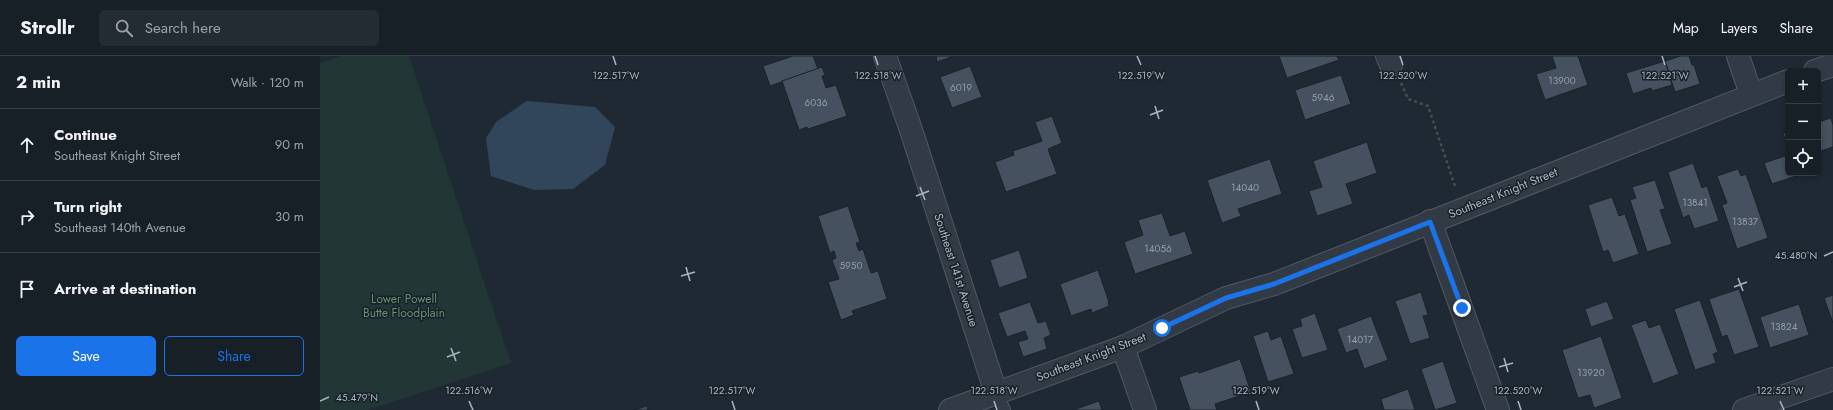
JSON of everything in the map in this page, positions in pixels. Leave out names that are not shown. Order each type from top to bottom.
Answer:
[{"type":"street","name":"Southeast 141st Avenue","points":[[885,56],[1000,402]]},
{"type":"street","points":[[1738,56],[1751,94]]},
{"type":"street","points":[[1821,69],[1833,65]]},
{"type":"street","name":"Southeast Knight Street","points":[[950,410],[1000,402],[1123,347],[1226,298],[1274,284],[1751,94],[1785,82]]},
{"type":"street","points":[[1430,222],[1498,410]]},
{"type":"street","points":[[1123,347],[1145,410]]},
{"type":"street","points":[[1744,410],[1833,379]]},
{"type":"path","points":[[1389,61],[1403,86],[1408,99],[1428,106],[1463,209]]},
{"type":"green space","name":"Lower Powell Butte Floodplain","points":[[341,56],[409,56],[511,363],[368,410],[320,410],[320,63]]},
{"type":"water","points":[[527,101],[595,107],[615,127],[605,165],[573,189],[534,190],[491,176],[486,138],[496,122]]},
{"type":"building","points":[[793,56],[813,56],[818,69],[770,86],[763,66]]},
{"type":"building","points":[[936,56],[954,56],[937,62]]},
{"type":"building","points":[[1279,56],[1337,56],[1339,60],[1287,78]]},
{"type":"building","points":[[1552,56],[1578,56],[1588,85],[1545,100],[1536,74],[1556,68]]},
{"type":"building","points":[[1681,56],[1689,56],[1692,65],[1694,65],[1700,84],[1675,92],[1665,61]]},
{"type":"building","points":[[1665,61],[1672,85],[1652,91],[1651,88],[1633,94],[1626,73]]},
{"type":"building","points":[[970,66],[982,97],[952,108],[940,77]]},
{"type":"building","points":[[822,67],[825,75],[822,76],[826,88],[836,85],[847,116],[808,129],[807,127],[799,130],[782,81]]},
{"type":"building","points":[[1341,75],[1351,104],[1305,120],[1295,90]]},
{"type":"building","points":[[1052,116],[1062,143],[1048,149],[1057,174],[1006,192],[995,162],[1014,155],[1013,151],[1042,141],[1035,122]]},
{"type":"building","points":[[1831,118],[1833,125],[1833,147],[1821,151],[1821,140],[1821,121]]},
{"type":"building","points":[[1367,142],[1377,173],[1346,184],[1353,204],[1317,216],[1309,191],[1322,187],[1313,161]]},
{"type":"building","points":[[1785,156],[1785,176],[1796,176],[1772,184],[1764,163]]},
{"type":"building","points":[[1270,159],[1282,194],[1238,209],[1241,216],[1222,223],[1207,180]]},
{"type":"building","points":[[1693,163],[1702,188],[1707,186],[1719,221],[1694,229],[1689,215],[1683,218],[1668,172]]},
{"type":"building","points":[[1738,169],[1741,176],[1746,174],[1768,238],[1737,249],[1722,205],[1727,203],[1717,176]]},
{"type":"building","points":[[1655,180],[1665,209],[1660,210],[1672,244],[1647,252],[1630,200],[1636,198],[1632,187]]},
{"type":"building","points":[[1612,197],[1619,216],[1625,214],[1639,254],[1613,263],[1608,250],[1603,252],[1588,205]]},
{"type":"building","points":[[848,206],[860,242],[856,243],[859,251],[863,249],[871,273],[878,271],[887,299],[852,311],[854,315],[841,320],[828,282],[839,279],[832,260],[836,258],[834,251],[830,253],[818,216]]},
{"type":"building","points":[[1162,213],[1170,236],[1185,231],[1193,254],[1135,274],[1124,242],[1143,235],[1138,220]]},
{"type":"building","points":[[1019,250],[1028,278],[999,288],[990,260]]},
{"type":"building","points":[[1098,270],[1109,306],[1092,313],[1091,309],[1071,316],[1060,284]]},
{"type":"building","points":[[1739,289],[1759,347],[1734,355],[1727,335],[1722,337],[1709,299]]},
{"type":"building","points":[[1421,292],[1428,315],[1423,316],[1430,338],[1410,344],[1395,301]]},
{"type":"building","points":[[1833,295],[1833,323],[1824,298]]},
{"type":"building","points":[[1700,300],[1718,352],[1713,354],[1716,363],[1695,370],[1674,309]]},
{"type":"building","points":[[1607,301],[1614,319],[1591,327],[1585,309]]},
{"type":"building","points":[[1030,302],[1038,323],[1046,321],[1051,335],[1044,338],[1047,349],[1023,357],[1018,342],[1028,339],[1025,331],[1007,337],[998,313]]},
{"type":"building","points":[[1799,304],[1809,335],[1770,348],[1760,317]]},
{"type":"building","points":[[1315,313],[1328,350],[1302,358],[1292,329],[1302,326],[1300,319]]},
{"type":"building","points":[[1371,316],[1388,360],[1364,369],[1357,349],[1346,353],[1337,329]]},
{"type":"building","points":[[1646,320],[1649,328],[1660,324],[1679,374],[1653,384],[1631,325]]},
{"type":"building","points":[[1268,331],[1271,340],[1281,336],[1294,374],[1268,382],[1253,336]]},
{"type":"building","points":[[1601,336],[1622,398],[1594,408],[1590,395],[1578,398],[1562,350]]},
{"type":"building","points":[[1240,359],[1251,392],[1215,404],[1217,410],[1190,410],[1179,377],[1198,371],[1199,373]]},
{"type":"building","points":[[1443,361],[1457,403],[1435,410],[1421,369]]},
{"type":"building","points":[[1408,389],[1415,410],[1384,410],[1381,399]]},
{"type":"building","points":[[1099,401],[1102,410],[1073,410]]},
{"type":"building","points":[[647,406],[648,410],[634,410]]},
{"type":"route","points":[[1162,328],[1226,298],[1274,284],[1430,222],[1462,308]]}]
